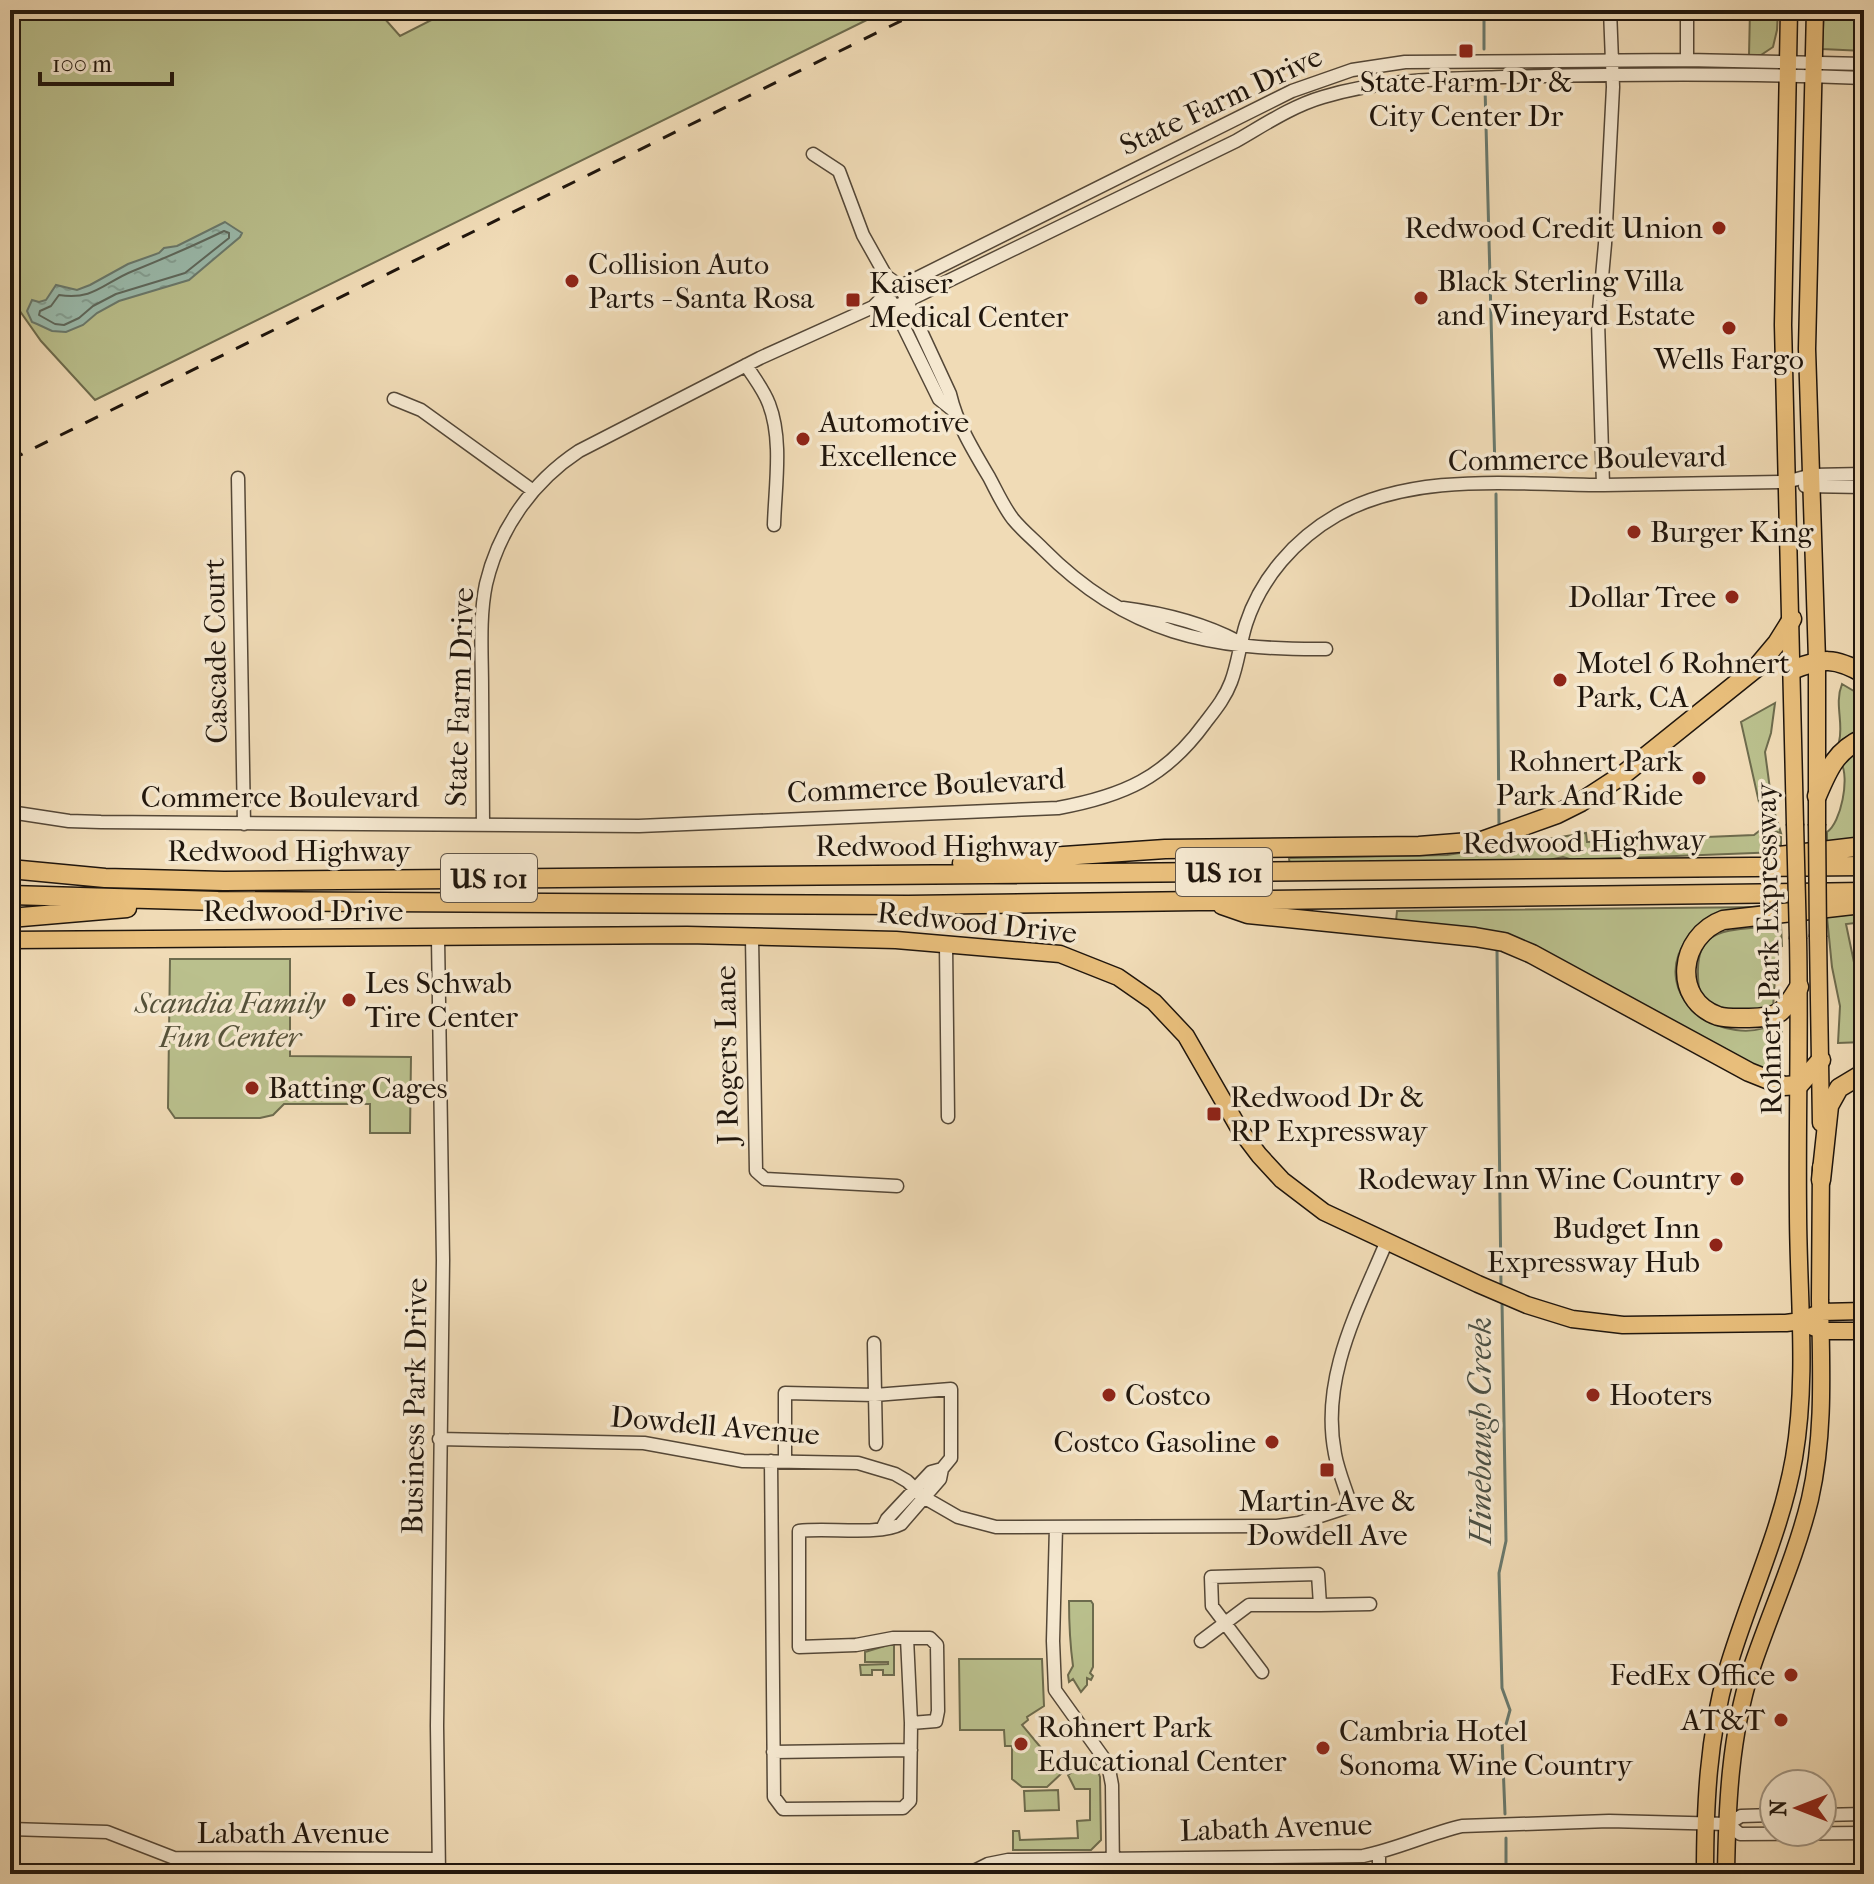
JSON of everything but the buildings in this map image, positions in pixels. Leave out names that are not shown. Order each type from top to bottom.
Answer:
[{"type":"highway","points":[[734,875],[936,865],[1124,851],[1419,846],[1482,841],[1557,814],[1624,774],[1756,668],[1792,619]]},
{"type":"highway","points":[[1792,670],[1817,660],[1831,660],[1864,674]]},
{"type":"highway","points":[[1817,796],[1840,752],[1864,738]]},
{"type":"highway","points":[[1654,869],[1864,846]]},
{"type":"highway","points":[[10,858],[105,878]]},
{"type":"highway","name":"Redwood Highway","points":[[10,869],[105,878],[224,881],[1864,866]]},
{"type":"highway","name":"Redwood Highway","points":[[10,895],[218,901],[908,905],[1864,892]]},
{"type":"highway","points":[[1205,900],[1248,914],[1504,942],[1532,954],[1749,1072],[1784,1086],[1799,1085],[1821,1060]]},
{"type":"highway","points":[[10,918],[218,901]]},
{"type":"highway","points":[[1799,987],[1780,1012],[1772,1015],[1743,1018],[1717,1015],[1695,999],[1688,985],[1686,971],[1690,947],[1703,930],[1723,920],[1864,904]]},
{"type":"highway","points":[[1821,1180],[1829,1106],[1839,1088],[1864,1073]]},
{"type":"main road","name":"Rohnert Park Expressway","points":[[1705,1874],[1712,1736],[1742,1624],[1777,1528],[1794,1458],[1802,1388],[1798,1211],[1799,987],[1783,325],[1789,10]]},
{"type":"main road","name":"Rohnert Park Expressway","points":[[1726,1874],[1732,1769],[1742,1706],[1807,1510],[1817,1460],[1821,1415],[1817,660],[1807,287],[1815,10]]},
{"type":"main road","name":"Redwood Drive","points":[[10,940],[687,935],[843,938],[1060,954],[1133,986],[1154,1002],[1186,1036],[1240,1130],[1282,1180],[1324,1212],[1386,1243],[1515,1300],[1593,1323],[1693,1325],[1801,1321],[1821,1312],[1864,1311]]},
{"type":"main road","name":"Redwood Drive","points":[[1801,1321],[1822,1331],[1864,1331]]},
{"type":"main road","points":[[1762,1574],[1782,1581]]},
{"type":"street","points":[[1603,485],[1598,321],[1610,164],[1610,10]]},
{"type":"street","points":[[1687,10],[1687,60]]},
{"type":"street","name":"State Farm Drive","points":[[483,824],[482,621],[486,586],[507,527],[532,490],[557,466],[579,451],[746,365],[873,307],[894,290],[1310,83],[1384,63],[1687,60],[1813,69],[1864,64]]},
{"type":"street","name":"State Farm Drive","points":[[873,307],[894,307],[907,301],[1318,98],[1406,80],[1787,68]]},
{"type":"street","name":"State Farm Drive","points":[[1813,69],[1864,78]]},
{"type":"street","points":[[813,154],[839,171],[863,235],[894,290],[907,301],[950,394],[954,411],[1012,518],[1063,569],[1121,607],[1147,611],[1220,632],[1242,644],[1266,650],[1326,649]]},
{"type":"street","points":[[894,290],[894,307],[939,399],[954,411]]},
{"type":"street","points":[[746,365],[768,400],[776,433],[774,525]]},
{"type":"street","points":[[394,399],[421,410],[532,490]]},
{"type":"street","name":"Commerce Boulevard","points":[[1812,482],[1864,474]]},
{"type":"street","name":"Cascade Court","points":[[238,478],[244,824]]},
{"type":"street","name":"Commerce Boulevard","points":[[10,812],[69,821],[639,826],[1058,808],[1100,800],[1143,781],[1185,751],[1230,684],[1257,596],[1288,552],[1311,531],[1340,513],[1391,494],[1465,483],[1812,482],[1864,487]]},
{"type":"street","name":"Business Park Drive","points":[[438,938],[443,1260],[439,1439],[439,1874]]},
{"type":"street","name":"J Rogers Lane","points":[[752,938],[756,1171],[765,1179],[897,1186]]},
{"type":"street","points":[[946,945],[948,1117]]},
{"type":"street","name":"Dowdell Avenue","points":[[439,1439],[644,1443],[728,1459],[872,1465],[895,1474],[920,1494],[958,1517],[983,1525],[1277,1526],[1299,1523],[1351,1506],[1335,1456],[1331,1410],[1333,1388],[1344,1341],[1386,1243]]},
{"type":"street","points":[[874,1343],[876,1444]]},
{"type":"street","points":[[772,1530],[883,1527],[887,1519],[920,1494],[931,1472],[942,1469],[951,1458],[951,1389],[875,1395],[785,1393],[772,1530],[774,1797],[783,1809],[903,1808],[910,1801],[911,1723],[907,1638]]},
{"type":"street","points":[[1056,1527],[1055,1690],[1108,1764],[1112,1785],[1113,1874]]},
{"type":"street","points":[[799,1531],[799,1647]]},
{"type":"street","points":[[1262,1672],[1212,1606],[1211,1577],[1318,1574],[1320,1605]]},
{"type":"street","points":[[1201,1641],[1249,1605],[1370,1604]]},
{"type":"street","points":[[773,1647],[856,1645],[930,1638],[937,1645],[936,1721],[911,1723]]},
{"type":"street","points":[[773,1752],[911,1750]]},
{"type":"street","points":[[1838,1815],[1864,1814]]},
{"type":"street","name":"Labath Avenue","points":[[968,1874],[988,1864],[1008,1860],[1363,1856],[1402,1847],[1462,1826],[1609,1821],[1728,1824],[1741,1816],[1758,1815]]},
{"type":"street","name":"Labath Avenue","points":[[1728,1824],[1740,1834],[1864,1833]]},
{"type":"street","name":"Labath Avenue","points":[[10,1829],[107,1832],[174,1858],[186,1859],[437,1859]]},
{"type":"street","points":[[1379,1853],[1379,1874]]},
{"type":"green space","points":[[10,10],[377,10],[400,36],[451,10],[887,10],[95,400],[41,341],[10,297],[10,199],[14,197],[10,147]]},
{"type":"green space","points":[[1750,10],[1778,10],[1773,47],[1761,55],[1749,55]]},
{"type":"green space","points":[[1824,10],[1864,10],[1864,51],[1822,49]]},
{"type":"green space","points":[[1842,684],[1864,697],[1864,730],[1839,742],[1839,699]]},
{"type":"green space","points":[[1775,703],[1765,752],[1772,804],[1781,833],[1770,830],[1763,820],[1741,722]]},
{"type":"green space","points":[[1864,749],[1864,838],[1827,844],[1827,832],[1836,819],[1843,799],[1845,778],[1841,763],[1854,752]]},
{"type":"green space","points":[[1763,828],[1781,837],[1781,852],[1573,860],[1563,857],[1539,862],[1290,867],[1289,858],[1447,855],[1586,833],[1587,842],[1754,835]]},
{"type":"green space","points":[[1761,907],[1689,936],[1677,958],[1676,979],[1683,998],[1696,1013],[1715,1024],[1736,1030],[1758,1030],[1779,1022],[1782,1027],[1781,1075],[1770,1073],[1504,933],[1396,921],[1397,911]]},
{"type":"green space","points":[[1864,913],[1864,922],[1846,924],[1864,1010],[1864,1042],[1838,1043],[1840,1006],[1827,917]]},
{"type":"green space","points":[[1781,925],[1782,946],[1777,948],[1773,1008],[1725,1012],[1700,996],[1698,972],[1705,943],[1727,931]]},
{"type":"green space","name":"Scandia Family Fun Center","points":[[170,959],[290,959],[290,1056],[411,1057],[410,1133],[370,1133],[370,1104],[284,1104],[273,1115],[260,1118],[175,1118],[168,1108]]},
{"type":"green space","points":[[1069,1601],[1091,1601],[1093,1604],[1093,1667],[1090,1673],[1093,1676],[1091,1680],[1087,1678],[1087,1685],[1081,1692],[1073,1679],[1069,1682],[1068,1675],[1073,1666]]},
{"type":"green space","points":[[894,1645],[894,1675],[883,1675],[883,1670],[872,1670],[872,1675],[861,1675],[860,1665],[888,1664],[865,1662],[865,1652]]},
{"type":"green space","points":[[959,1659],[1042,1659],[1044,1706],[1027,1717],[1028,1720],[1022,1725],[1062,1773],[1047,1787],[1022,1787],[1012,1779],[1012,1746],[1005,1746],[1004,1730],[960,1730]]},
{"type":"green space","points":[[1093,1757],[1100,1777],[1101,1840],[1091,1850],[1013,1850],[1013,1831],[1019,1831],[1020,1840],[1078,1838],[1077,1821],[1090,1820],[1090,1789],[1075,1789],[1068,1775]]},
{"type":"green space","points":[[1058,1790],[1059,1810],[1025,1811],[1024,1791]]},
{"type":"water","points":[[225,222],[242,233],[240,237],[189,280],[119,301],[83,325],[66,332],[52,331],[32,322],[27,311],[32,300],[46,300],[56,285],[77,290]]},
{"type":"waterway","points":[[1484,10],[1484,49]]},
{"type":"waterway","points":[[1485,87],[1495,470]]},
{"type":"waterway","points":[[1496,494],[1499,826]]},
{"type":"waterway","name":"Hinebaugh Creek","points":[[1497,950],[1501,1286]]},
{"type":"waterway","name":"Hinebaugh Creek","points":[[1502,1301],[1506,1541],[1499,1573],[1502,1688],[1510,1710],[1502,1739],[1505,1814]]},
{"type":"waterway","name":"Hinebaugh Creek","points":[[1506,1838],[1506,1874]]},
{"type":"railway","points":[[10,460],[923,10]]},
{"type":"place","name":"State Farm Dr & City Center Dr","points":[[1466,51]]},
{"type":"place","name":"Redwood Credit Union","points":[[1719,228]]},
{"type":"place","name":"Collision Auto Parts - Santa Rosa","points":[[572,281]]},
{"type":"place","name":"Black Sterling Villa and Vineyard Estate","points":[[1421,298]]},
{"type":"place","name":"Kaiser Medical Center","points":[[853,300]]},
{"type":"place","name":"Wells Fargo","points":[[1729,328]]},
{"type":"place","name":"Automotive Excellence","points":[[803,439]]},
{"type":"place","name":"Burger King","points":[[1634,532]]},
{"type":"place","name":"Dollar Tree","points":[[1732,597]]},
{"type":"place","name":"Motel 6 Rohnert Park, CA","points":[[1560,680]]},
{"type":"place","name":"Rohnert Park Park And Ride","points":[[1699,778]]},
{"type":"place","name":"Les Schwab Tire Center","points":[[349,1000]]},
{"type":"place","name":"Batting Cages","points":[[252,1088]]},
{"type":"place","name":"Redwood Dr & RP Expressway","points":[[1214,1114]]},
{"type":"place","name":"Rodeway Inn Wine Country","points":[[1737,1179]]},
{"type":"place","name":"Budget Inn Expressway Hub","points":[[1716,1245]]},
{"type":"place","name":"Costco","points":[[1109,1395]]},
{"type":"place","name":"Hooters","points":[[1593,1395]]},
{"type":"place","name":"Costco Gasoline","points":[[1272,1442]]},
{"type":"place","name":"Martin Ave & Dowdell Ave","points":[[1327,1470]]},
{"type":"place","name":"FedEx Office","points":[[1791,1675]]},
{"type":"place","name":"AT&T","points":[[1781,1720]]},
{"type":"place","name":"Rohnert Park Educational Center","points":[[1021,1744]]},
{"type":"place","name":"Cambria Hotel Sonoma Wine Country","points":[[1323,1748]]}]
